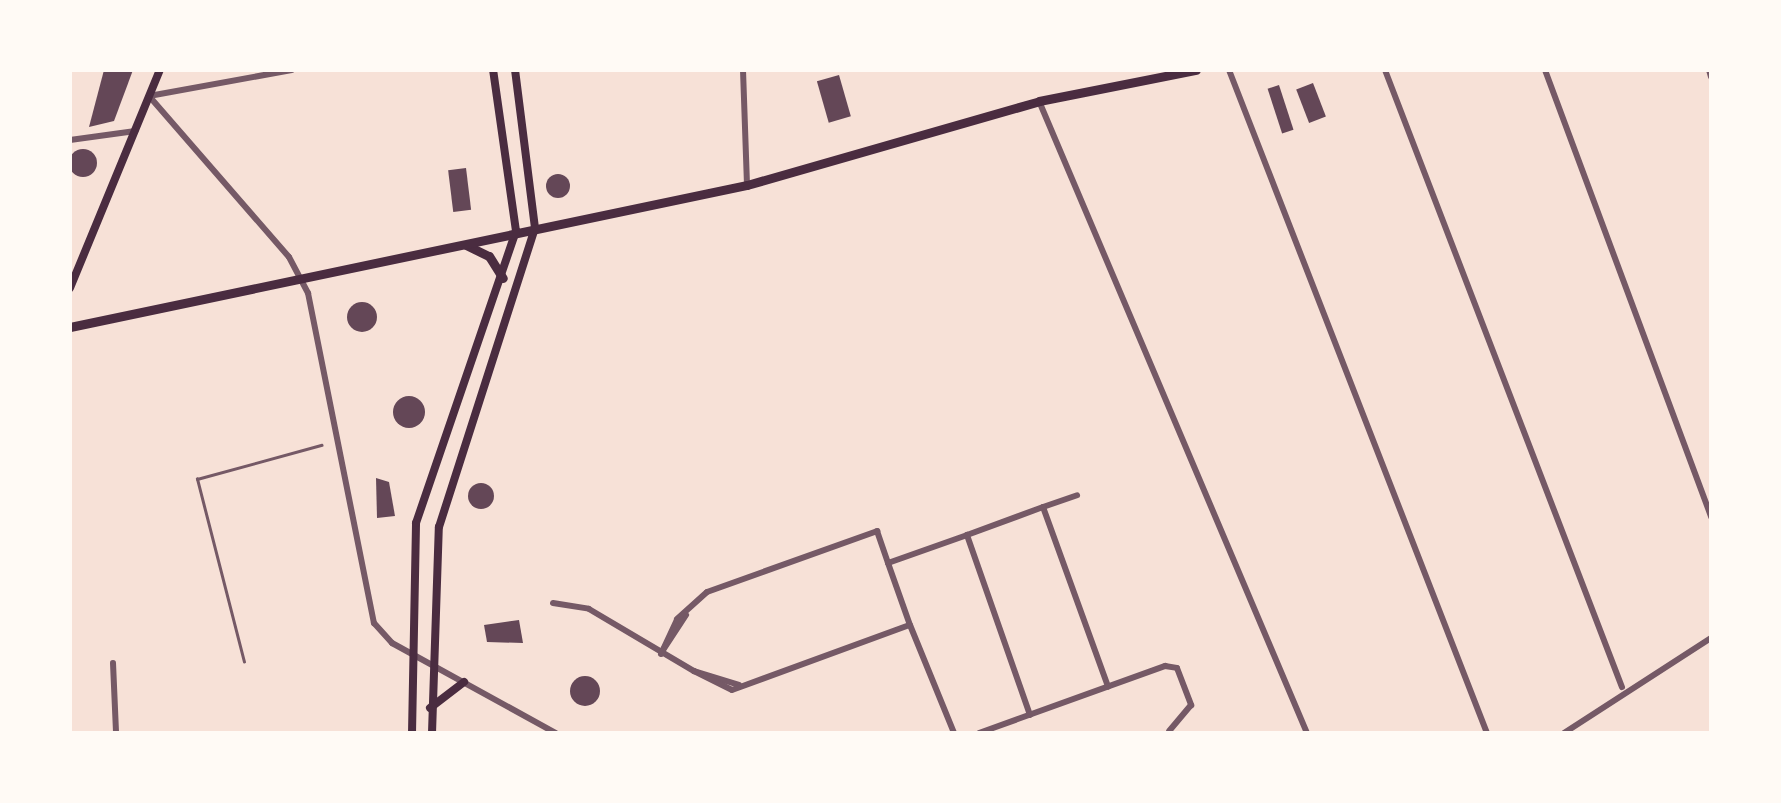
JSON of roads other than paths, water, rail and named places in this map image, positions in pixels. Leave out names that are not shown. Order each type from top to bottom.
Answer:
[{"type":"main road","points":[[70,288],[160,70]]},
{"type":"main road","points":[[412,733],[408,651],[416,523],[431,462],[503,278],[516,231],[493,70]]},
{"type":"main road","points":[[432,733],[430,662],[438,527],[536,228],[515,70]]},
{"type":"main road","points":[[70,327],[747,185],[1039,101],[1196,70]]},
{"type":"main road","points":[[464,244],[489,256],[503,278]]},
{"type":"main road","points":[[430,708],[464,682]]},
{"type":"street","points":[[292,70],[149,96],[299,276],[369,610],[383,636],[556,733]]},
{"type":"street","points":[[742,70],[747,185]]},
{"type":"street","points":[[1229,70],[1487,733]]},
{"type":"street","points":[[1385,70],[1622,687]]},
{"type":"street","points":[[1544,70],[1711,517]]},
{"type":"street","points":[[1039,101],[1307,733]]},
{"type":"street","points":[[70,140],[132,131]]},
{"type":"street","points":[[888,563],[1077,495]]},
{"type":"street","points":[[1043,508],[1108,687]]},
{"type":"street","points":[[662,652],[670,631],[706,592],[877,532],[954,733]]},
{"type":"street","points":[[967,534],[1030,715]]},
{"type":"street","points":[[552,602],[588,610],[713,682],[740,686],[910,625]]},
{"type":"street","points":[[662,652],[679,636],[686,614]]},
{"type":"street","points":[[670,631],[679,636]]},
{"type":"street","points":[[1564,733],[1622,687],[1711,638]]},
{"type":"street","points":[[113,663],[116,733]]},
{"type":"street","points":[[979,733],[1108,687],[1176,668],[1191,706],[1169,731]]},
{"type":"lane","points":[[244,662],[197,479],[321,444]]}]
